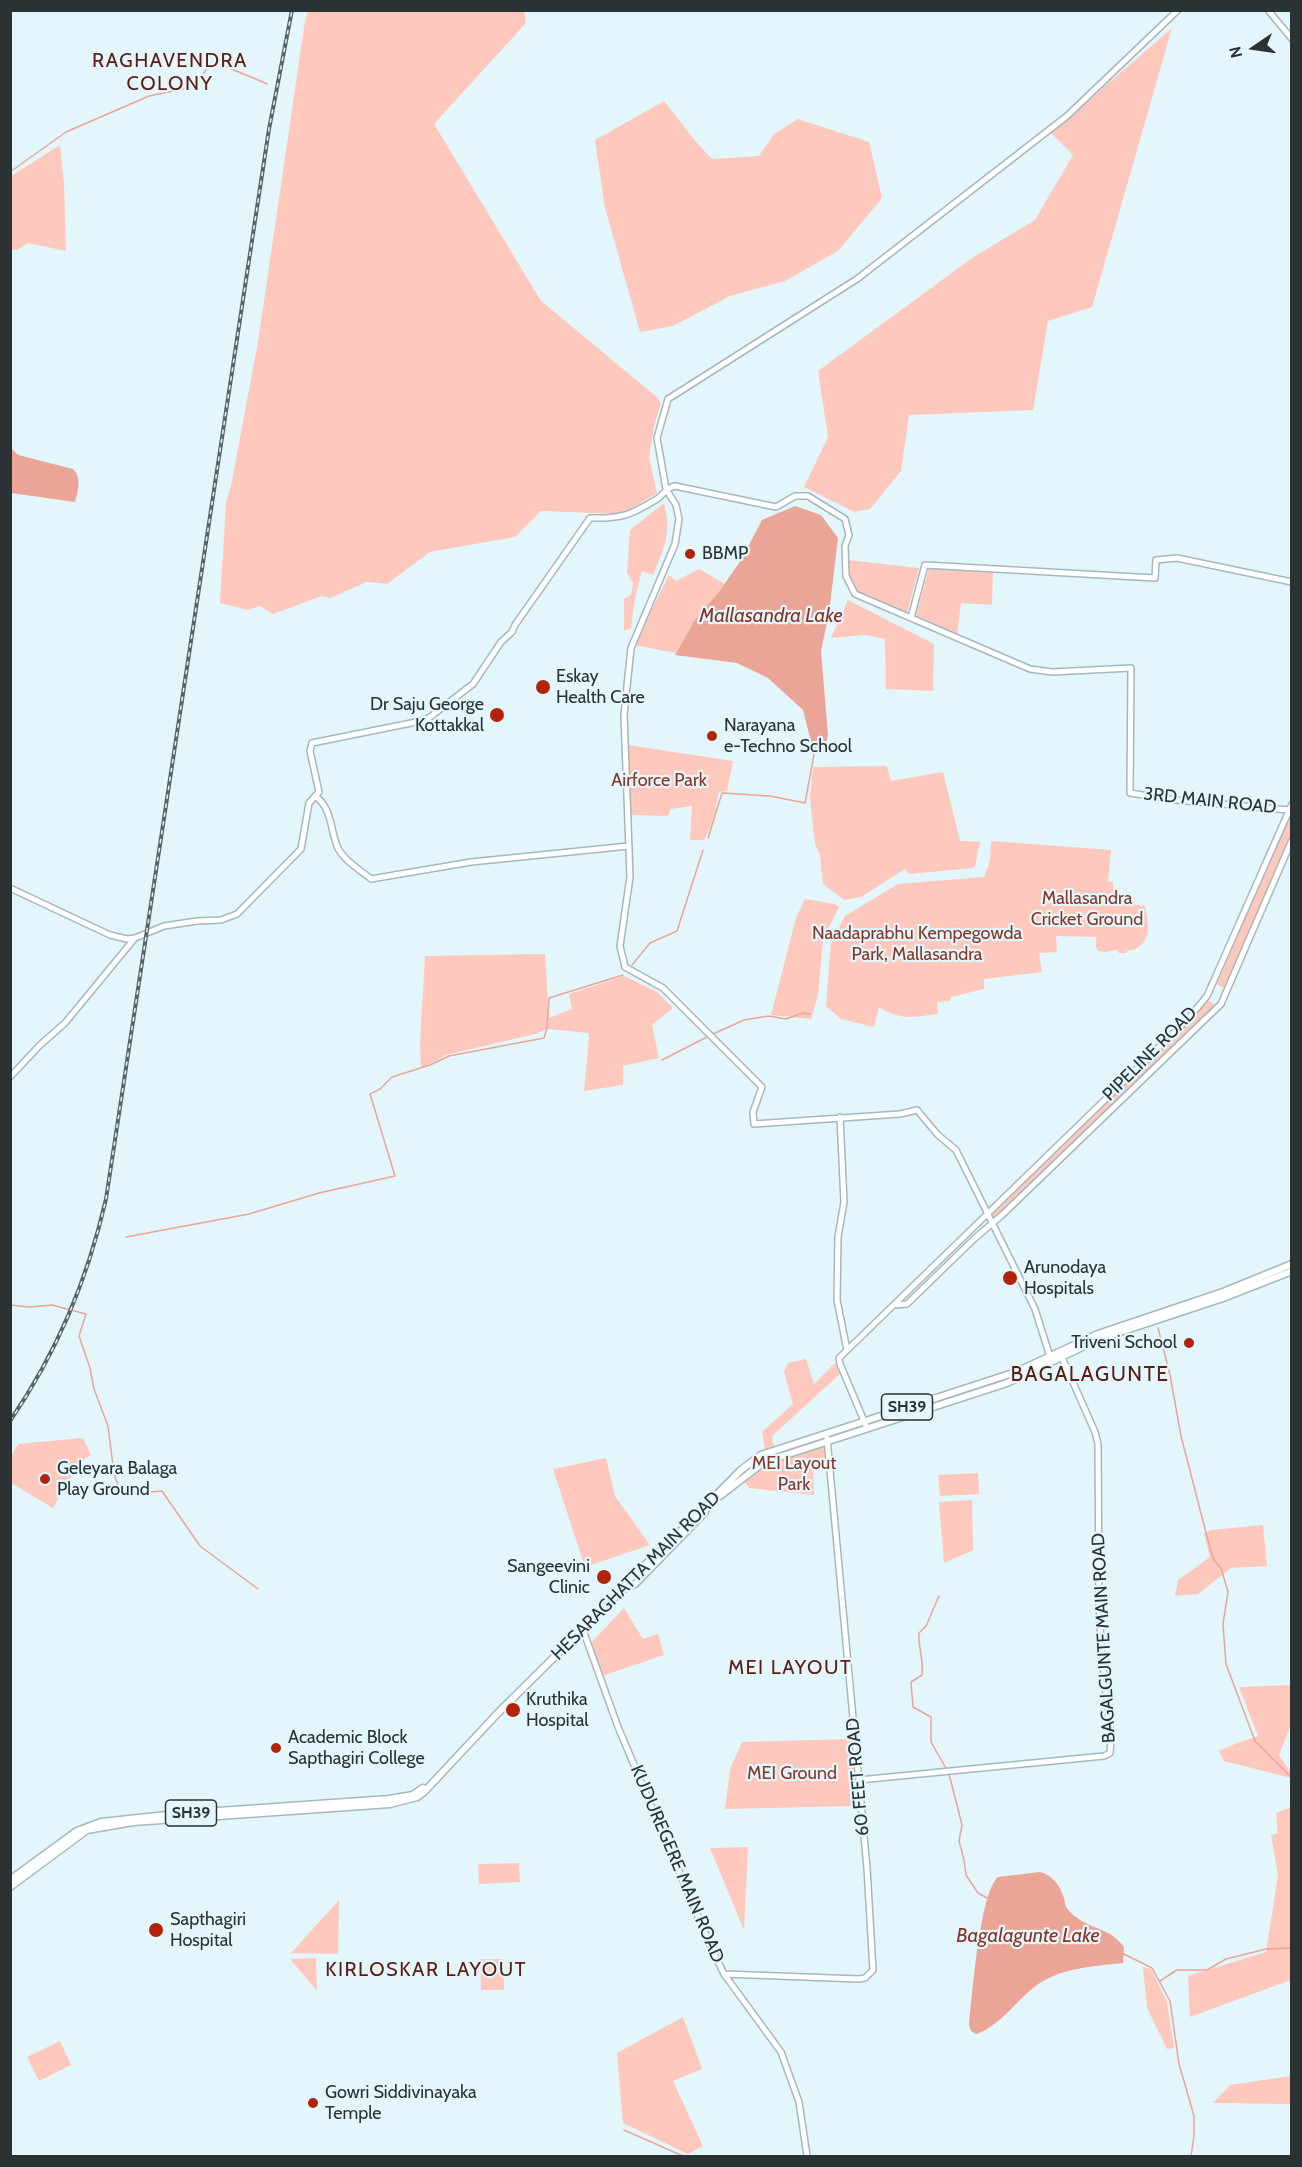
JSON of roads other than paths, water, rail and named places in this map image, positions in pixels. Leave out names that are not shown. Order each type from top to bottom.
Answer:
[{"type":"main road","points":[[622,1590],[635,1584],[725,1492],[764,1462],[1007,1383],[1098,1334],[1230,1289],[1292,1264]]},
{"type":"main road","points":[[1060,1354],[1292,1272]]},
{"type":"main road","name":"HESARAGHATTA MAIN ROAD","points":[[389,1802],[421,1790],[583,1630],[622,1590],[624,1584],[748,1463],[761,1455],[1051,1359]]},
{"type":"main road","points":[[10,1887],[87,1830],[133,1822],[389,1802]]},
{"type":"main road","name":"SH39","points":[[10,1880],[63,1840],[89,1825],[100,1822],[176,1814],[389,1802]]},
{"type":"street","points":[[1051,1359],[1038,1316],[956,1150],[938,1135],[917,1110],[900,1114],[754,1124],[753,1112],[762,1087],[663,988],[626,967],[620,946],[630,877],[624,715],[626,690],[631,648],[675,544],[680,519],[676,505],[666,489],[657,438],[668,399],[858,279],[1066,116],[1178,10]]},
{"type":"street","points":[[1269,10],[1292,39]]},
{"type":"street","points":[[10,888],[110,935],[127,939],[164,926],[221,920],[237,914],[301,849],[309,803],[319,792],[310,751],[312,743],[426,720],[473,684],[501,642],[512,632],[590,518],[615,519],[629,514],[659,497],[666,489],[675,486],[776,507],[795,496],[808,496],[845,519],[849,535],[845,546],[846,576],[855,594],[912,618],[925,565],[1155,578],[1156,560],[1177,558],[1292,582]]},
{"type":"street","name":"3RD MAIN ROAD","points":[[912,618],[1030,669],[1052,672],[1131,668],[1130,793],[1176,800],[1290,807]]},
{"type":"street","points":[[315,796],[322,801],[331,819],[338,848],[347,859],[371,879],[471,862],[629,846]]},
{"type":"street","name":"PIPELINE ROAD","points":[[847,1350],[1183,1023],[1207,996],[1290,807]]},
{"type":"street","name":"PIPELINE ROAD","points":[[894,1305],[907,1304],[1221,1004],[1292,840]]},
{"type":"street","points":[[10,1077],[40,1045],[65,1023],[135,938]]},
{"type":"street","points":[[840,1117],[844,1202],[837,1237],[837,1300],[847,1350],[839,1358],[867,1428]]},
{"type":"street","name":"BAGALGUNTE MAIN ROAD","points":[[859,1780],[1032,1764],[1104,1756],[1110,1753],[1111,1740],[1099,1597],[1098,1444],[1095,1432],[1060,1354]]},
{"type":"street","name":"60 FEET ROAD","points":[[724,1974],[859,1979],[865,1978],[873,1970],[867,1868],[826,1433]]},
{"type":"street","name":"KUDUREGERE MAIN ROAD","points":[[583,1630],[618,1727],[711,1947],[724,1974],[781,2052],[799,2102],[807,2157]]},
{"type":"water","points":[[10,444],[18,455],[73,469],[78,476],[75,502],[11,493]]},
{"type":"water","name":"Mallasandra Lake","points":[[795,506],[821,515],[838,538],[829,613],[821,651],[828,735],[826,744],[812,746],[803,710],[768,678],[737,663],[675,655],[694,621],[721,589],[741,560],[762,520]]},
{"type":"water","name":"Bagalagunte Lake","points":[[1040,1872],[1049,1876],[1058,1885],[1069,1912],[1116,1938],[1124,1947],[1123,1963],[1073,1970],[1045,1980],[1027,1993],[1004,2016],[976,2034],[971,2031],[969,2025],[972,1992],[982,1923],[992,1887],[998,1877]]},
{"type":"waterway","points":[[10,172],[66,132],[149,96],[188,88],[199,80],[208,67],[220,63],[267,84]]},
{"type":"waterway","points":[[708,838],[722,793],[770,796],[805,803],[816,744]]},
{"type":"waterway","points":[[632,965],[650,943],[677,931],[703,850]]},
{"type":"waterway","points":[[126,1237],[249,1214],[319,1193],[395,1176],[370,1094],[380,1089],[392,1077],[430,1065],[449,1056],[544,1038],[549,998],[623,975]]},
{"type":"waterway","points":[[713,1034],[744,1020],[769,1016],[786,1019],[803,1013],[810,1014]]},
{"type":"waterway","points":[[662,1060],[709,1036]]},
{"type":"waterway","points":[[10,1305],[29,1307],[52,1305],[86,1314],[79,1336],[90,1368],[94,1389],[108,1426],[114,1474],[120,1491],[126,1494],[162,1491],[200,1546],[258,1589]]},
{"type":"waterway","points":[[1158,1328],[1170,1375],[1181,1436],[1210,1548],[1214,1560],[1221,1568],[1228,1592],[1223,1624],[1226,1664],[1255,1741],[1292,1778]]},
{"type":"waterway","points":[[939,1596],[926,1626],[919,1633],[922,1675],[911,1682],[913,1707],[931,1717],[931,1742],[947,1770]]},
{"type":"waterway","points":[[949,1774],[962,1825],[959,1841],[966,1875],[978,1893],[987,1898]]},
{"type":"waterway","points":[[1160,1981],[1177,1970],[1207,1970],[1226,1959],[1266,1949],[1292,1948]]},
{"type":"waterway","points":[[1122,1953],[1152,1968],[1170,2001],[1179,2064],[1194,2116],[1191,2156]]},
{"type":"waterway","points":[[624,2130],[683,2156]]},
{"type":"railway","points":[[10,1421],[42,1369],[68,1315],[90,1259],[106,1199],[269,129],[292,10]]},
{"type":"place","name":"BBMP","points":[[690,554]]},
{"type":"place","name":"Eskay Health Care","points":[[543,687]]},
{"type":"place","name":"Dr Saju George Kottakkal","points":[[497,715]]},
{"type":"place","name":"Narayana e-Techno School","points":[[712,736]]},
{"type":"place","name":"Arunodaya Hospitals","points":[[1010,1278]]},
{"type":"place","name":"Triveni School","points":[[1189,1343]]},
{"type":"place","name":"Geleyara Balaga Play Ground","points":[[45,1479]]},
{"type":"place","name":"Sangeevini Clinic","points":[[604,1577]]},
{"type":"place","name":"Kruthika Hospital","points":[[513,1710]]},
{"type":"place","name":"Academic Block Sapthagiri College","points":[[276,1748]]},
{"type":"place","name":"Sapthagiri Hospital","points":[[156,1930]]},
{"type":"place","name":"Gowri Siddivinayaka Temple","points":[[313,2103]]},
{"type":"district","name":"RAGHAVENDRA COLONY","points":[[170,72]]},
{"type":"district","name":"BAGALAGUNTE","points":[[1090,1375]]},
{"type":"district","name":"MEI LAYOUT","points":[[790,1668]]},
{"type":"district","name":"KIRLOSKAR LAYOUT","points":[[426,1970]]},
{"type":"park label","name":"Airforce Park","points":[[659,781]]},
{"type":"park label","name":"Mallasandra Cricket Ground","points":[[1087,909]]},
{"type":"park label","name":"Naadaprabhu Kempegowda Park, Mallasandra","points":[[917,944]]},
{"type":"park label","name":"MEI Layout Park","points":[[794,1474]]},
{"type":"park label","name":"MEI Ground","points":[[792,1774]]}]
